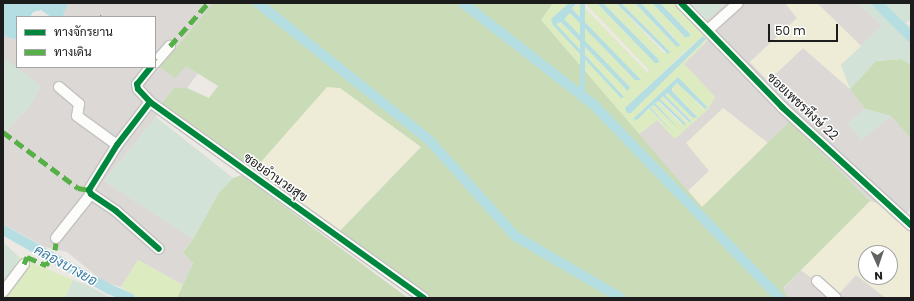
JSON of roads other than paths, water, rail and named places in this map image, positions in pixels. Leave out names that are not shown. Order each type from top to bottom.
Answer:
[{"type":"street","name":"ซอยเพชรหึงษ์ 22","points":[[681,3],[782,106],[911,225]]},
{"type":"street","points":[[708,30],[738,3]]},
{"type":"street","points":[[156,62],[170,46]]},
{"type":"street","name":"ซอยอำนวยสุข","points":[[150,68],[137,84],[138,89],[150,102],[424,298]]},
{"type":"street","points":[[59,87],[79,104],[77,116],[117,145]]},
{"type":"street","points":[[56,238],[91,194],[91,184],[107,165],[117,145],[150,102]]},
{"type":"street","points":[[91,194],[116,211],[159,249]]},
{"type":"street","points":[[3,292],[24,264]]},
{"type":"street","points":[[817,281],[836,298]]},
{"type":"water","points":[[3,3],[69,3],[63,14],[65,16],[50,16],[41,10],[33,12],[31,16],[16,16],[16,40],[3,36]]},
{"type":"water","points":[[569,3],[577,3],[572,8],[574,11],[641,80],[635,80],[570,13],[564,19],[630,87],[628,91],[561,22],[556,24],[624,97],[621,98],[553,25],[551,19]]},
{"type":"water","points":[[580,3],[585,3],[585,101],[580,101]]},
{"type":"water","points":[[597,3],[603,3],[658,59],[659,63],[655,63]]},
{"type":"water","points":[[616,3],[621,3],[670,52],[668,54]]},
{"type":"water","points":[[635,3],[641,3],[680,45],[677,47]]},
{"type":"water","points":[[652,3],[660,3],[690,34],[689,37],[685,37]]},
{"type":"water","points":[[703,36],[706,39],[631,113],[627,113],[625,108]]},
{"type":"water","points":[[678,77],[707,107],[705,109],[677,83],[672,88],[672,91],[697,117],[693,118],[668,93],[665,95],[691,121],[690,123],[663,96],[660,99],[685,123],[685,126],[659,101],[655,103],[680,130],[654,105],[650,107],[676,135],[649,108],[637,120],[633,119]]},
{"type":"waterway","points":[[258,3],[429,140],[515,236],[621,298]]},
{"type":"waterway","points":[[463,3],[594,105],[780,298]]},
{"type":"waterway","points":[[877,3],[911,37]]},
{"type":"waterway","name":"คลองบางยอ","points":[[3,230],[109,289],[130,298]]}]
